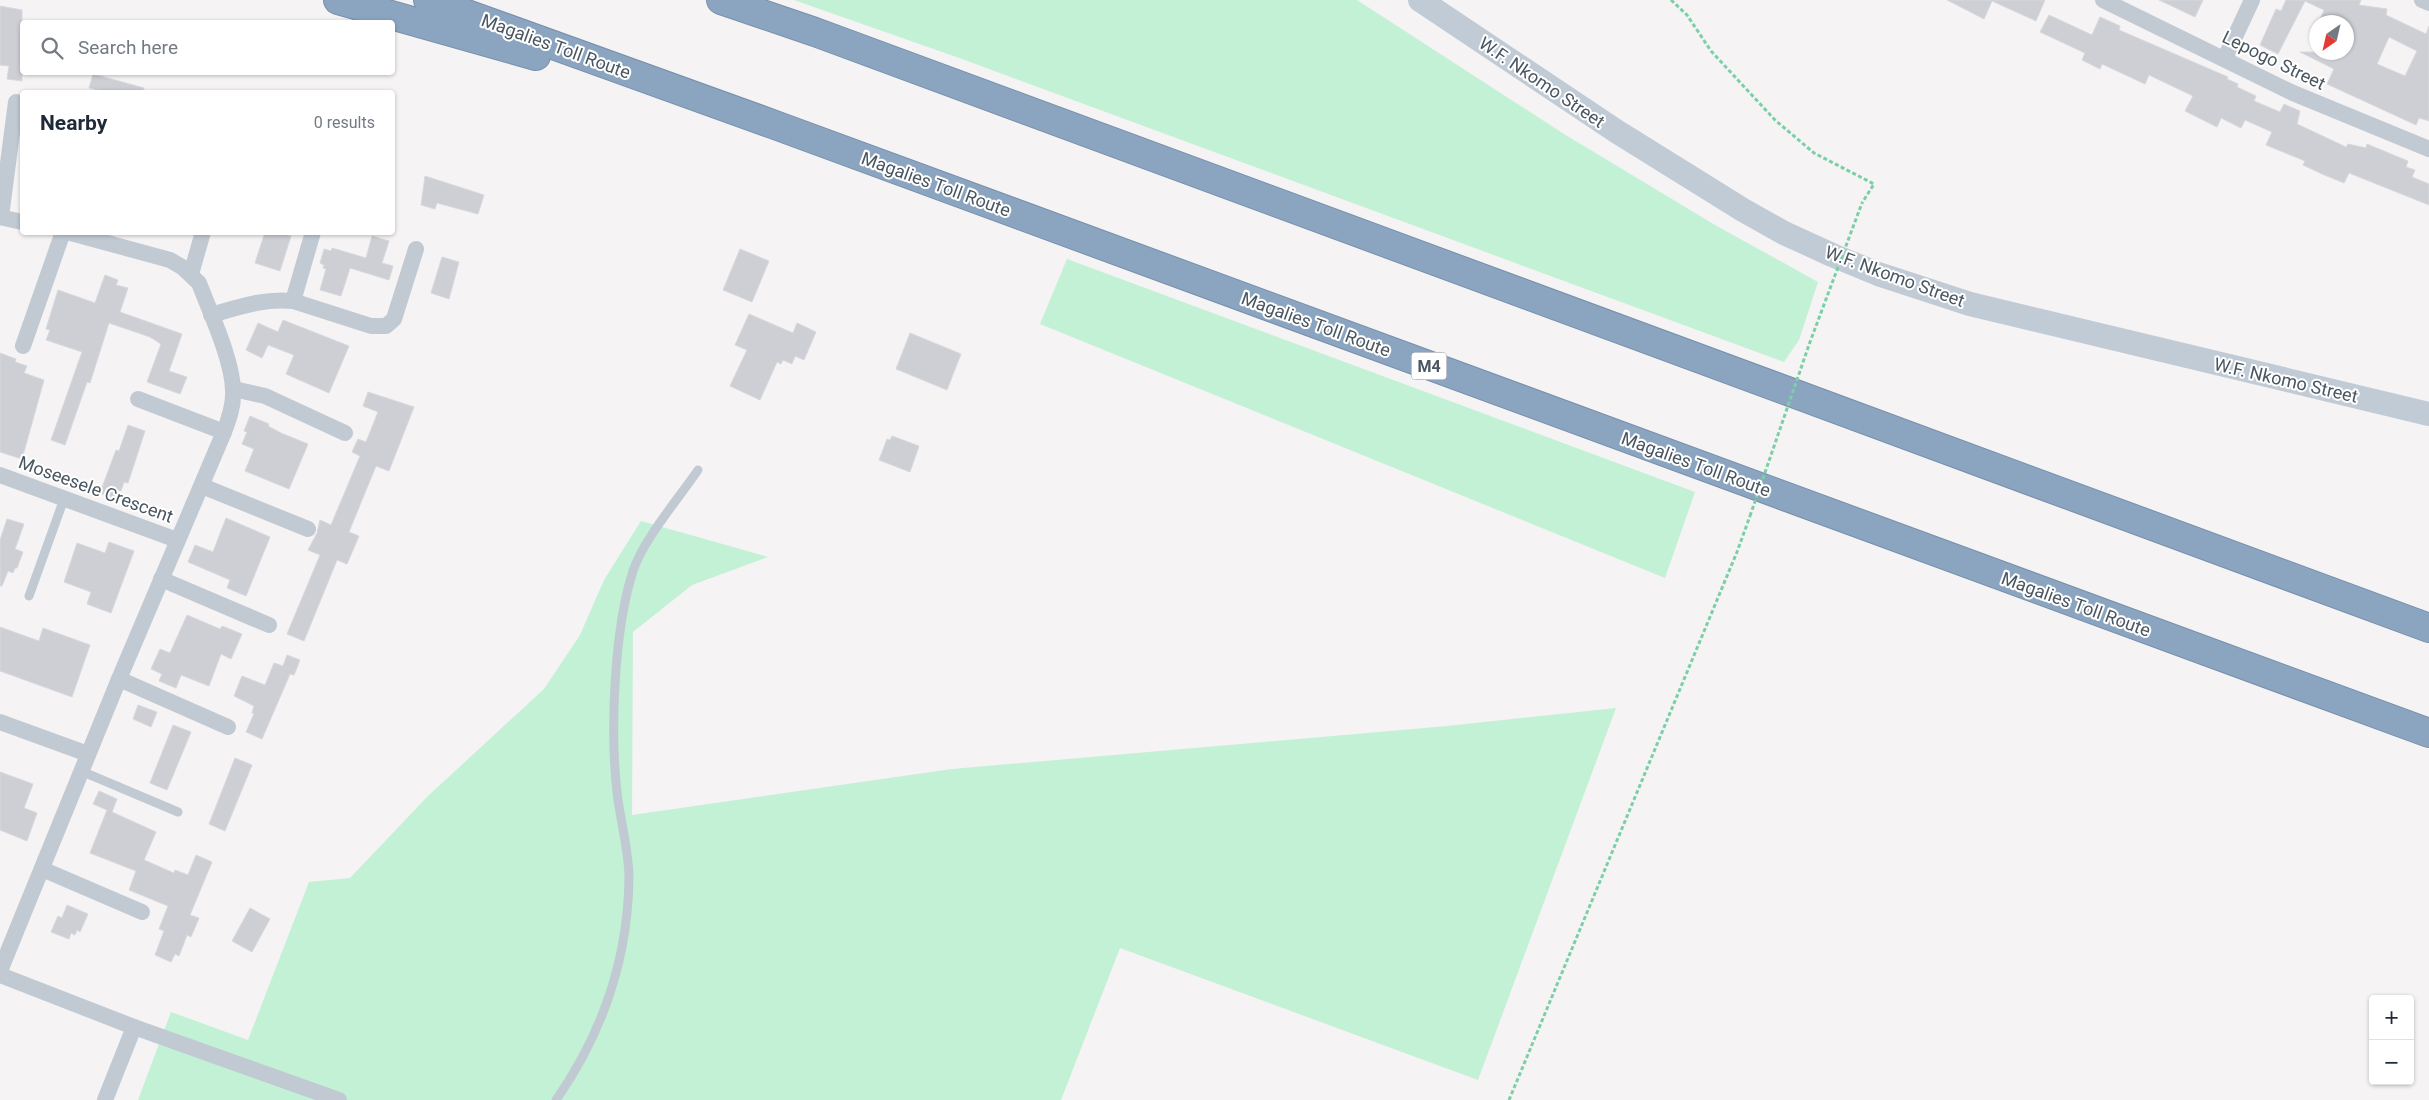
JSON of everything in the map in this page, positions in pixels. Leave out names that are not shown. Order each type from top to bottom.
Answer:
[{"type":"highway","points":[[338,0],[775,125]]},
{"type":"highway","name":"Magalies Toll Route","points":[[428,0],[775,125],[2429,733]]},
{"type":"highway","points":[[721,0],[815,32]]},
{"type":"highway","points":[[730,0],[2429,628]]},
{"type":"main road","name":"W.F. Nkomo Street","points":[[1420,0],[1616,131],[1784,233],[1832,255],[1888,277],[1970,304],[2429,414]]},
{"type":"street","name":"Lepogo Street","points":[[2103,0],[2225,58],[2293,93],[2429,149]]},
{"type":"street","points":[[2225,58],[2252,0]]},
{"type":"street","points":[[2422,0],[2429,3]]},
{"type":"street","points":[[16,102],[0,217],[20,222]]},
{"type":"street","points":[[23,346],[62,235]]},
{"type":"street","points":[[191,274],[202,235]]},
{"type":"street","points":[[293,300],[312,235]]},
{"type":"street","points":[[98,236],[170,260],[191,274],[199,283],[230,367],[234,389],[232,406],[224,432],[202,486],[177,540],[119,679],[0,973],[134,1027],[339,1100]]},
{"type":"street","points":[[211,315],[255,302],[274,299],[293,300],[371,326],[386,326],[394,319],[416,249]]},
{"type":"street","points":[[234,389],[265,396],[345,433]]},
{"type":"street","points":[[138,399],[224,432]]},
{"type":"street","name":"Moseesele Crescent","points":[[0,476],[177,540]]},
{"type":"street","points":[[202,486],[308,529]]},
{"type":"street","points":[[161,579],[269,625]]},
{"type":"street","points":[[119,679],[228,727]]},
{"type":"street","points":[[0,722],[88,754]]},
{"type":"street","points":[[42,869],[142,912]]},
{"type":"street","points":[[105,1100],[134,1027]]},
{"type":"lane","points":[[556,1100],[585,1055],[607,1005],[618,966],[627,913],[629,876],[616,789],[614,720],[619,645],[627,596],[634,569],[651,538],[698,470]]},
{"type":"lane","points":[[29,596],[64,499]]},
{"type":"lane","points":[[82,771],[178,812]]},
{"type":"path","points":[[1509,1100],[1737,552],[1810,342],[1862,203],[1874,184],[1814,153],[1775,120],[1711,51],[1687,15],[1671,0]]},
{"type":"green space","points":[[794,0],[1357,0],[1564,134],[1715,225],[1818,282],[1799,340],[1784,362],[962,59]]},
{"type":"green space","points":[[1067,259],[1695,492],[1665,578],[1040,324]]},
{"type":"green space","points":[[641,521],[768,557],[692,585],[633,632],[632,815],[952,769],[1447,726],[1616,708],[1478,1080],[1120,948],[1061,1100],[138,1100],[171,1012],[248,1040],[309,882],[350,878],[428,796],[544,689],[580,635],[604,580]]},
{"type":"building","points":[[1947,0],[2045,0],[2036,21],[1992,1],[1984,19]]},
{"type":"building","points":[[2159,0],[2203,0],[2195,17]]},
{"type":"building","points":[[2286,0],[2361,0],[2359,5],[2387,9],[2386,15],[2426,34],[2429,26],[2429,121],[2419,118],[2416,125],[2327,84],[2334,69],[2316,60],[2354,60],[2354,15],[2322,15],[2324,10],[2305,1],[2278,54],[2260,45],[2276,9],[2281,11]],"holes":[[[2389,37],[2417,51],[2405,76],[2377,64]]]},
{"type":"building","points":[[0,6],[22,10],[22,20],[20,20],[20,75],[22,75],[22,81],[7,79],[9,66],[0,65]]},
{"type":"building","points":[[2049,15],[2092,35],[2100,17],[2120,26],[2119,30],[2228,77],[2227,79],[2238,84],[2237,87],[2256,96],[2254,101],[2280,112],[2284,104],[2300,111],[2297,124],[2346,147],[2348,144],[2366,148],[2367,144],[2408,161],[2406,167],[2415,170],[2412,177],[2429,184],[2429,205],[2349,173],[2344,183],[2322,174],[2303,165],[2305,161],[2266,145],[2272,132],[2245,120],[2241,128],[2221,118],[2217,127],[2185,111],[2193,96],[2149,75],[2145,84],[2102,64],[2100,69],[2082,60],[2085,53],[2040,32]]},
{"type":"building","points":[[2300,52],[2309,52],[2309,56]]},
{"type":"building","points":[[93,75],[97,75],[144,88],[144,90],[98,90],[89,88]]},
{"type":"building","points":[[425,176],[484,195],[478,214],[437,203],[435,209],[421,205]]},
{"type":"building","points":[[264,235],[291,236],[280,271],[255,263]]},
{"type":"building","points":[[372,236],[389,241],[382,263],[393,266],[389,280],[350,268],[341,296],[320,290],[326,269],[320,263],[324,249],[331,251],[332,248],[366,258]]},
{"type":"building","points":[[740,249],[769,261],[752,302],[723,290]]},
{"type":"building","points":[[442,257],[459,262],[449,299],[431,293]]},
{"type":"building","points":[[105,275],[118,280],[116,285],[128,288],[120,312],[182,334],[169,371],[187,377],[180,394],[147,382],[161,344],[150,337],[109,323],[90,383],[87,382],[65,445],[51,440],[82,352],[46,340],[50,330],[46,329],[58,290],[95,303]]},
{"type":"building","points":[[749,314],[793,333],[797,323],[816,332],[804,360],[795,356],[792,364],[783,360],[781,364],[777,362],[760,400],[730,386],[747,350],[735,345]]},
{"type":"building","points":[[283,320],[349,346],[329,393],[286,374],[294,355],[268,345],[262,358],[246,350],[258,323],[278,332]]},
{"type":"building","points":[[910,333],[961,354],[947,390],[896,369]]},
{"type":"building","points":[[0,353],[16,359],[15,362],[27,366],[24,373],[44,380],[22,459],[0,452]]},
{"type":"building","points":[[368,392],[414,407],[389,471],[376,466],[349,532],[359,536],[347,564],[337,560],[304,641],[287,634],[320,555],[308,550],[317,533],[320,520],[331,525],[360,456],[352,452],[358,439],[366,442],[378,412],[363,406]]},
{"type":"building","points":[[250,416],[269,424],[268,426],[281,433],[308,444],[289,489],[245,471],[254,449],[242,444],[247,432],[244,431]]},
{"type":"building","points":[[128,425],[145,431],[128,483],[124,482],[121,491],[117,490],[114,498],[100,493],[116,450],[119,451]]},
{"type":"building","points":[[892,436],[919,446],[910,472],[879,460],[887,439],[890,440]]},
{"type":"building","points":[[226,518],[270,537],[246,596],[227,588],[230,580],[188,562],[195,545],[213,552]]},
{"type":"building","points":[[7,519],[24,524],[15,549],[23,552],[17,568],[15,568],[13,573],[8,571],[2,586],[0,586],[0,540]]},
{"type":"building","points":[[109,542],[134,551],[111,613],[87,604],[91,592],[64,582],[77,543],[105,553]]},
{"type":"building","points":[[187,615],[220,629],[222,626],[242,634],[231,659],[221,654],[209,686],[181,675],[176,688],[159,681],[162,674],[151,669],[160,649],[170,653]]},
{"type":"building","points":[[0,627],[39,641],[43,628],[90,645],[72,697],[0,671]]},
{"type":"building","points":[[287,655],[300,660],[294,675],[290,674],[262,739],[246,732],[254,714],[252,713],[254,706],[234,696],[242,676],[265,685],[274,663],[283,666]]},
{"type":"building","points":[[138,705],[157,712],[151,727],[133,719]]},
{"type":"building","points":[[173,725],[191,732],[167,790],[150,783]]},
{"type":"building","points":[[235,758],[252,765],[225,831],[209,824]]},
{"type":"building","points":[[0,772],[33,784],[24,808],[37,813],[27,841],[0,830]]},
{"type":"building","points":[[99,791],[117,799],[112,812],[156,832],[144,860],[174,873],[175,870],[188,875],[196,855],[212,862],[190,915],[199,918],[191,937],[187,935],[179,956],[175,954],[171,962],[155,955],[164,931],[159,929],[168,906],[129,890],[136,871],[90,853],[107,810],[93,804]]},
{"type":"building","points":[[67,905],[88,914],[80,932],[77,930],[75,935],[71,933],[69,939],[51,932],[58,916],[62,918]]},
{"type":"building","points":[[250,908],[270,919],[252,952],[232,941]]}]
